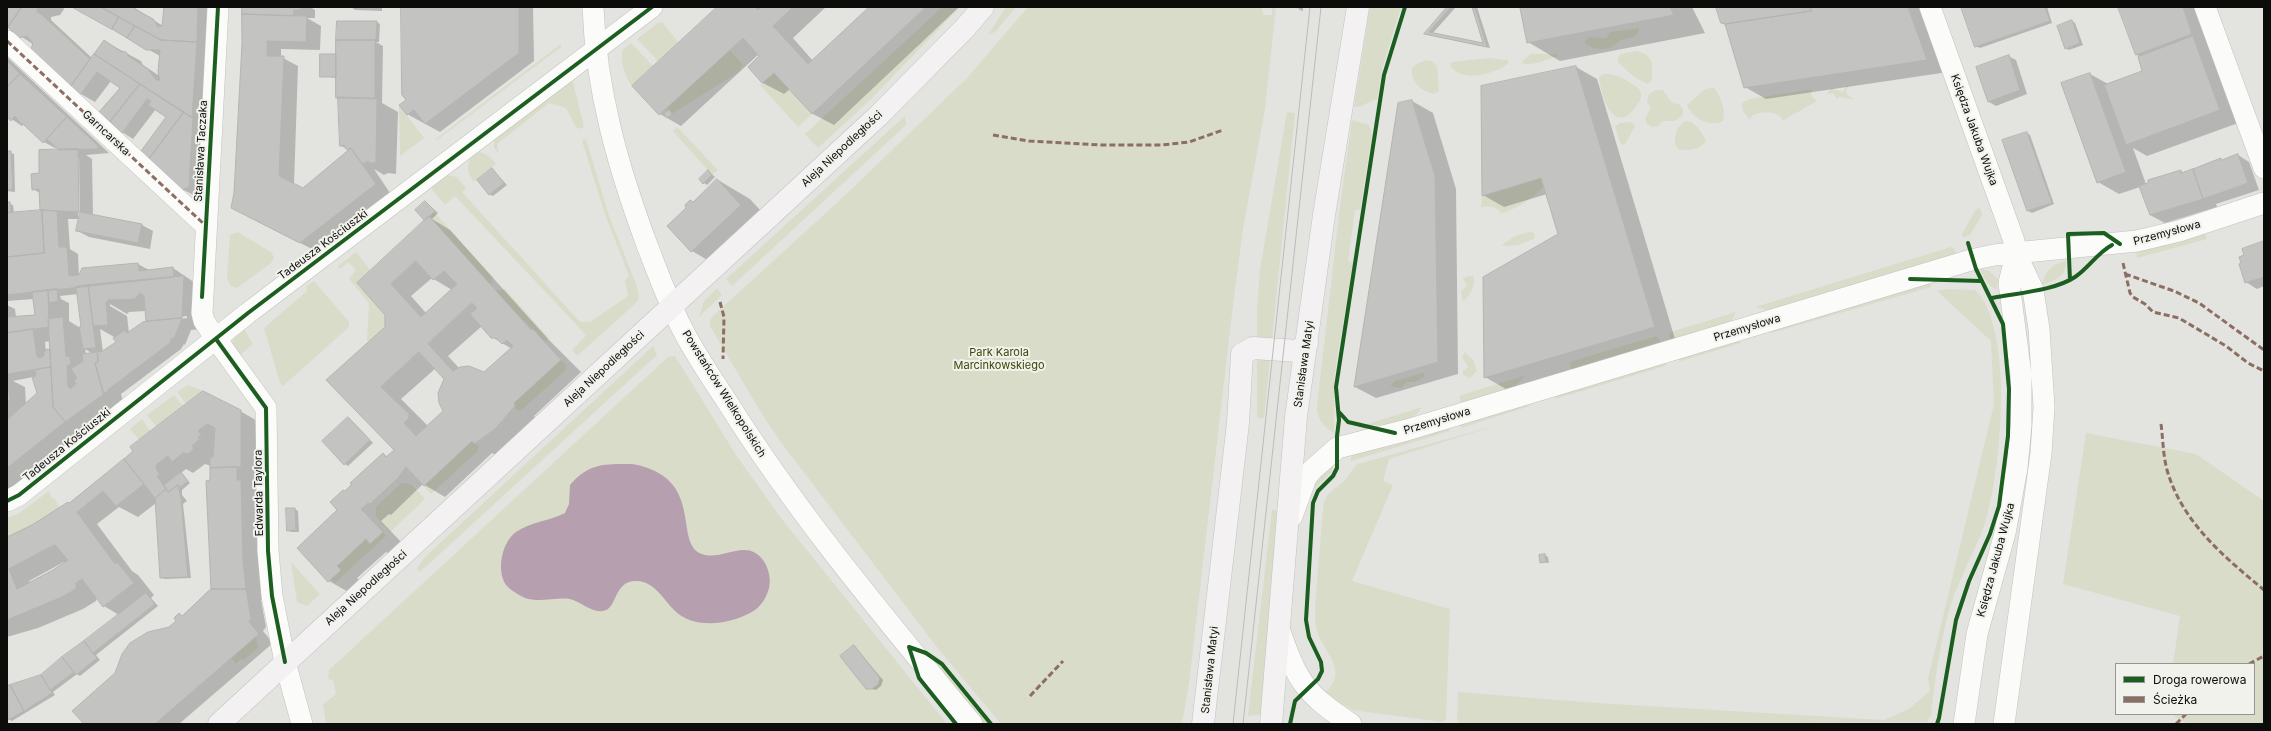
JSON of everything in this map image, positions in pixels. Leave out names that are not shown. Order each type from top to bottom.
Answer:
[{"type":"street","name":"Stanisława Taczaka","points":[[216,339],[204,321],[202,313],[205,225],[218,7]]},
{"type":"street","name":"Powstańców Wielkopolskich","points":[[593,7],[595,51],[607,119],[616,154],[630,200],[671,307],[691,344],[770,466],[858,584],[971,724]]},
{"type":"street","name":"Tadeusza Kościuszki","points":[[7,500],[25,490],[216,339],[652,7]]},
{"type":"street","name":"Aleja Niepodległości","points":[[219,724],[878,116],[960,33],[983,7]]},
{"type":"street","name":"Stanisława Matyi","points":[[1271,724],[1296,417],[1324,215],[1358,7]]},
{"type":"street","name":"Księdza Jakuba Wujka","points":[[1930,7],[2014,241],[2016,254],[2033,290],[2039,329],[2044,407],[2042,453],[2004,724]]},
{"type":"street","points":[[2205,7],[2264,168]]},
{"type":"street","name":"Garncarska","points":[[7,41],[205,225]]},
{"type":"street","name":"Przemysłowa","points":[[1285,538],[1306,478],[1312,470],[1337,448],[1407,430],[1971,260],[1994,255],[2137,242],[2179,231],[2264,203]]},
{"type":"street","name":"Księdza Jakuba Wujka","points":[[1965,715],[1979,629],[2005,533],[2017,468],[2020,431],[2021,375],[2009,283],[2016,254]]},
{"type":"street","name":"Edwarda Taylora","points":[[216,339],[266,408],[268,551],[272,596],[285,662],[302,724]]},
{"type":"street","name":"Stanisława Matyi","points":[[1205,722],[1238,422],[1242,354],[1252,348],[1298,352],[1306,344]]},
{"type":"street","points":[[1279,629],[1296,674],[1306,689],[1323,705],[1351,724]]},
{"type":"street","points":[[1955,724],[1965,715]]},
{"type":"green space","points":[[942,7],[960,7],[870,100],[818,148],[805,134]]},
{"type":"green space","points":[[1006,7],[1016,7],[995,32],[988,35]]},
{"type":"green space","name":"Park Karola Marcinkowskiego","points":[[1028,7],[1262,7],[1263,15],[1272,15],[1272,7],[1276,7],[1265,109],[1243,229],[1233,305],[1189,683],[1182,724],[1001,724],[936,646],[780,441],[760,411],[710,326],[710,320],[714,315],[840,200],[967,78]]},
{"type":"green space","points":[[1370,7],[1401,7],[1383,66],[1377,99],[1361,106],[1354,107]]},
{"type":"green space","points":[[662,22],[679,43],[658,61],[637,39],[658,23]]},
{"type":"green space","points":[[1639,28],[1639,32],[1634,37],[1619,41],[1612,47],[1598,49],[1585,43],[1586,39],[1590,37],[1606,38],[1610,32]]},
{"type":"green space","points":[[631,43],[653,66],[632,86],[624,70],[622,61],[623,49]]},
{"type":"green space","points":[[561,44],[561,47],[437,140],[436,139]]},
{"type":"green space","points":[[730,50],[743,65],[739,72],[672,114],[667,108]]},
{"type":"green space","points":[[1637,51],[1647,55],[1651,61],[1652,80],[1648,84],[1634,77],[1618,62],[1618,57],[1621,54]]},
{"type":"green space","points":[[1530,54],[1557,54],[1558,56],[1545,61],[1530,64],[1521,63]]},
{"type":"green space","points":[[1489,58],[1507,60],[1509,63],[1495,71],[1470,76],[1455,71],[1450,65],[1452,62]]},
{"type":"green space","points":[[1426,60],[1432,61],[1437,66],[1439,91],[1433,94],[1417,85],[1412,73],[1412,68],[1418,63]]},
{"type":"green space","points":[[774,73],[812,114],[798,127],[760,85]]},
{"type":"green space","points":[[1603,74],[1610,74],[1626,80],[1635,86],[1641,94],[1641,99],[1637,105],[1629,114],[1622,118],[1616,116],[1610,111],[1606,104],[1599,77]]},
{"type":"green space","points":[[570,82],[573,82],[584,127],[579,129],[576,127],[566,108],[549,103],[497,144],[499,154],[494,148],[494,139]]},
{"type":"green space","points":[[1847,85],[1849,86],[1846,90],[1847,95],[1854,99],[1839,97],[1837,99],[1833,93],[1827,94],[1831,88],[1843,92]]},
{"type":"green space","points":[[1714,88],[1717,92],[1721,100],[1724,113],[1723,121],[1718,123],[1707,122],[1697,118],[1689,110],[1687,105],[1704,90]]},
{"type":"green space","points":[[1656,90],[1663,90],[1672,103],[1679,104],[1683,109],[1683,115],[1675,121],[1662,121],[1659,126],[1652,127],[1647,124],[1645,119],[1651,107],[1647,102],[1649,94]]},
{"type":"green space","points":[[1812,90],[1811,95],[1817,101],[1782,121],[1781,117],[1778,115],[1767,112],[1756,114],[1752,116],[1750,120],[1743,111],[1742,103],[1749,99]]},
{"type":"green space","points":[[399,105],[424,138],[400,156]]},
{"type":"green space","points":[[1287,112],[1295,113],[1264,418],[1257,418],[1257,310],[1260,269]]},
{"type":"green space","points":[[905,116],[906,125],[732,286],[726,279]]},
{"type":"green space","points":[[1352,120],[1369,125],[1372,134],[1360,210],[1355,210],[1348,261],[1353,262],[1334,378],[1334,433],[1321,422],[1317,406],[1340,206]]},
{"type":"green space","points":[[1685,121],[1689,121],[1695,125],[1700,131],[1706,141],[1704,144],[1689,150],[1678,149],[1675,142],[1677,130]]},
{"type":"green space","points":[[1632,122],[1635,126],[1626,143],[1622,145],[1615,126],[1620,123]]},
{"type":"green space","points":[[677,127],[718,170],[712,175],[673,131]]},
{"type":"green space","points":[[586,139],[608,213],[637,287],[639,299],[577,356],[572,350],[586,335],[455,196],[445,205],[433,191],[431,186],[446,175],[457,177],[466,188],[462,192],[580,322],[590,322],[628,296],[625,280],[629,276],[605,214],[582,141]]},
{"type":"green space","points":[[480,152],[489,156],[496,164],[474,182],[470,175],[468,166],[472,155]]},
{"type":"green space","points":[[1541,178],[1544,186],[1529,199],[1513,209],[1500,214],[1501,212],[1499,210],[1494,208],[1481,208],[1482,196]]},
{"type":"green space","points":[[1980,208],[1982,215],[1970,235],[1963,238],[1962,234],[1976,209]]},
{"type":"green space","points":[[434,212],[493,277],[491,286],[429,216]]},
{"type":"green space","points":[[238,232],[271,252],[274,257],[271,263],[237,288],[230,285],[227,278],[230,235]]},
{"type":"green space","points":[[1529,232],[1535,233],[1534,239],[1518,245],[1502,245],[1515,236]]},
{"type":"green space","points":[[2205,233],[2207,239],[2137,258],[2136,252]]},
{"type":"green space","points":[[1951,247],[1954,248],[1956,254],[1768,310],[1755,307]]},
{"type":"green space","points":[[356,252],[370,270],[357,283],[385,315],[385,327],[368,342],[369,303],[349,279],[356,270],[348,262],[341,268],[337,267]]},
{"type":"green space","points":[[2066,261],[2064,271],[2059,277],[2042,285],[2047,272],[2053,266]]},
{"type":"green space","points":[[1980,269],[1989,271],[1999,280],[1996,290],[1987,283]]},
{"type":"green space","points":[[1467,276],[1473,276],[1474,283],[1470,294],[1463,302],[1461,292],[1467,285],[1463,279]]},
{"type":"green space","points":[[314,281],[349,322],[349,327],[283,386],[280,383],[264,328],[307,291],[306,287]]},
{"type":"green space","points":[[1930,281],[1931,287],[1771,333],[1771,331]]},
{"type":"green space","points":[[717,288],[722,295],[699,317],[704,301]]},
{"type":"green space","points":[[505,289],[549,338],[545,342],[495,291]]},
{"type":"green space","points":[[1947,289],[1975,290],[1988,309],[1996,336],[2000,368],[2001,402],[1996,471],[1991,500],[1981,534],[1950,607],[1938,661],[1931,715],[1927,722],[1460,724],[1457,720],[1458,692],[1597,703],[1884,720],[1909,709],[1930,691],[1928,679],[1994,404],[1991,341],[1937,291]]},
{"type":"green space","points":[[1736,312],[1732,320],[1728,322],[1670,340],[1669,335],[1671,332]]},
{"type":"green space","points":[[244,329],[253,344],[238,357],[232,343],[236,334]]},
{"type":"green space","points":[[1656,336],[1659,338],[1660,342],[1571,369],[1569,362]]},
{"type":"green space","points":[[1739,338],[1741,343],[1681,361],[1676,359]]},
{"type":"green space","points":[[653,346],[657,355],[420,572],[417,569],[425,557]]},
{"type":"green space","points":[[1465,352],[1473,360],[1477,371],[1470,378],[1463,375],[1463,371],[1468,367],[1462,357]]},
{"type":"green space","points":[[675,356],[736,455],[781,518],[947,724],[326,724],[323,704],[336,694],[333,680],[328,679],[329,670],[668,357]]},
{"type":"green space","points":[[561,360],[566,365],[565,371],[522,410],[516,410],[514,403]]},
{"type":"green space","points":[[1666,361],[1667,364],[1665,366],[1555,399],[1557,396]]},
{"type":"green space","points":[[1425,373],[1424,377],[1416,382],[1406,382],[1402,388],[1390,386],[1395,381]]},
{"type":"green space","points":[[1526,375],[1515,386],[1461,403],[1459,396]]},
{"type":"green space","points":[[188,385],[203,391],[186,404],[177,392]]},
{"type":"green space","points":[[174,395],[183,406],[157,428],[147,415]]},
{"type":"green space","points":[[1526,405],[1530,406],[1461,428],[1459,423]]},
{"type":"green space","points":[[1422,407],[1411,418],[1404,421],[1380,425],[1365,425]]},
{"type":"green space","points":[[142,419],[151,432],[139,440],[130,429]]},
{"type":"green space","points":[[1501,424],[1389,459],[1383,481],[1393,485],[1352,581],[1450,609],[1446,719],[1442,722],[1352,710],[1324,694],[1332,685],[1335,677],[1335,669],[1319,636],[1315,621],[1323,508],[1326,498],[1346,479],[1354,467],[1358,464]]},
{"type":"green space","points":[[1448,426],[1450,431],[1351,461],[1351,455]]},
{"type":"green space","points":[[2086,433],[2196,454],[2264,501],[2264,724],[2189,724],[2176,718],[2174,715],[2255,715],[2255,663],[2173,663],[2180,616],[2063,584]]},
{"type":"green space","points":[[472,441],[478,445],[478,451],[431,494],[424,486]]},
{"type":"green space","points":[[1334,464],[1331,473],[1312,491],[1312,484]]},
{"type":"green space","points":[[401,483],[411,484],[425,499],[390,532],[376,517],[376,507]]},
{"type":"green space","points":[[49,491],[52,499],[54,498],[60,507],[32,525],[7,537],[7,518],[18,514]]},
{"type":"green space","points":[[1272,510],[1277,510],[1261,715],[1248,716]]},
{"type":"green space","points":[[383,532],[386,536],[335,583],[331,579],[341,570],[337,566],[366,539],[370,544]]},
{"type":"green space","points":[[291,562],[320,594],[307,606],[297,602]]},
{"type":"green space","points":[[256,636],[258,648],[244,660],[241,659],[236,664],[231,658]]},
{"type":"green space","points":[[928,656],[942,667],[989,724],[984,724]]},
{"type":"shaded area","points":[[632,464],[655,471],[670,482],[679,496],[684,510],[689,538],[693,548],[702,554],[710,556],[743,550],[751,551],[758,555],[765,563],[770,581],[769,588],[758,608],[746,615],[725,622],[703,623],[682,617],[654,588],[643,582],[629,582],[624,585],[608,609],[603,611],[591,609],[570,599],[536,600],[525,598],[512,591],[506,585],[501,572],[502,557],[507,542],[516,532],[527,526],[565,513],[569,504],[570,485],[584,472],[598,466]]},
{"type":"building","points":[[7,7],[22,7],[8,27],[7,27]]},
{"type":"building","points":[[22,7],[44,7],[37,9],[37,12],[90,59],[71,86],[31,49],[33,43],[27,36],[19,38],[8,27]]},
{"type":"building","points":[[72,7],[101,7],[119,17],[112,29]]},
{"type":"building","points":[[101,7],[135,7],[135,9],[153,19],[158,27],[162,26],[164,7],[198,7],[197,42],[161,40]]},
{"type":"building","points":[[242,7],[301,7],[301,10],[294,10],[293,16],[242,14]]},
{"type":"building","points":[[401,7],[519,7],[519,53],[425,124],[414,110],[407,115],[399,105],[406,100],[402,95]]},
{"type":"building","points":[[717,7],[755,7],[758,10],[762,7],[793,7],[773,26],[808,64],[869,7],[926,7],[812,114],[774,73],[762,83],[748,67],[759,56],[743,38],[659,115],[632,86]]},
{"type":"building","points":[[1447,7],[1451,7],[1429,32],[1483,43],[1472,7],[1475,7],[1487,47],[1424,34]]},
{"type":"building","points":[[1670,7],[1674,15],[1527,43],[1520,8]]},
{"type":"building","points":[[1716,7],[1810,7],[1811,11],[1725,24],[1721,23]]},
{"type":"building","points":[[1810,7],[1908,7],[1927,60],[1744,88],[1725,24],[1811,11]]},
{"type":"building","points":[[1961,7],[2045,7],[2050,21],[1975,47]]},
{"type":"building","points":[[2118,7],[2183,7],[2192,34],[2136,55]]},
{"type":"building","points":[[242,14],[307,16],[306,42],[267,41],[267,56],[284,56],[279,176],[303,188],[351,148],[376,184],[300,243],[231,208],[234,193],[242,43]]},
{"type":"building","points":[[119,17],[135,26],[127,38],[112,29]]},
{"type":"building","points":[[2072,20],[2080,43],[2065,49],[2057,26]]},
{"type":"building","points":[[337,21],[377,21],[376,40],[336,40]]},
{"type":"building","points":[[135,26],[161,40],[197,42],[192,118],[94,54],[104,40],[120,51],[126,52],[128,56],[148,69],[156,80],[160,80],[158,72],[160,50],[146,50],[127,38]]},
{"type":"building","points":[[2193,36],[2220,110],[2126,145],[2104,85],[2142,71],[2138,57]]},
{"type":"building","points":[[336,40],[375,40],[375,98],[336,98]]},
{"type":"building","points":[[94,54],[140,84],[110,122],[99,112],[120,88],[97,72],[80,95],[71,86]]},
{"type":"building","points":[[320,54],[336,54],[336,77],[320,77]]},
{"type":"building","points":[[2009,55],[2020,90],[1988,102],[1976,67]]},
{"type":"building","points":[[7,61],[20,74],[7,87]]},
{"type":"building","points":[[1576,66],[1655,327],[1484,378],[1483,277],[1558,234],[1541,178],[1482,196],[1481,86]]},
{"type":"building","points":[[2090,73],[2126,172],[2097,183],[2061,83]]},
{"type":"building","points":[[20,74],[67,117],[43,143],[23,124],[21,124],[15,116],[11,121],[7,117],[7,87]]},
{"type":"building","points":[[140,84],[184,112],[149,159],[141,151],[166,117],[148,105],[151,101],[147,99],[122,133],[110,122]]},
{"type":"building","points":[[338,97],[377,99],[376,163],[368,163],[369,161],[362,164],[351,148],[347,150],[344,145],[340,146]]},
{"type":"building","points":[[1412,100],[1435,176],[1438,362],[1354,387],[1398,103]]},
{"type":"building","points":[[669,110],[672,114],[667,118],[664,114]]},
{"type":"building","points":[[184,112],[193,118],[189,187],[182,190],[149,159]]},
{"type":"building","points":[[67,117],[98,146],[98,149],[59,150],[47,139]]},
{"type":"building","points":[[2027,132],[2052,203],[2027,211],[2002,140]]},
{"type":"building","points":[[78,149],[79,212],[40,210],[39,189],[32,190],[31,174],[39,173],[39,150]]},
{"type":"building","points":[[7,151],[11,151],[13,189],[11,189],[11,191],[7,189]]},
{"type":"building","points":[[2238,154],[2248,183],[2203,199],[2193,169],[2221,158],[2221,160]]},
{"type":"building","points":[[492,168],[504,183],[489,195],[477,180]]},
{"type":"building","points":[[2193,169],[2203,199],[2150,215],[2139,186],[2148,183],[2148,180],[2181,170],[2181,173]]},
{"type":"building","points":[[708,170],[712,175],[703,184],[699,179]]},
{"type":"building","points":[[717,179],[741,205],[691,252],[667,226],[686,208],[685,205],[690,200],[693,202]]},
{"type":"building","points":[[425,201],[435,211],[425,221],[415,210]]},
{"type":"building","points":[[7,202],[10,202],[11,212],[7,213]]},
{"type":"building","points":[[42,210],[44,253],[7,257],[7,213]]},
{"type":"building","points":[[42,210],[57,211],[59,247],[67,247],[69,276],[79,275],[82,268],[138,263],[139,271],[173,267],[174,277],[7,295],[7,257],[44,253]]},
{"type":"building","points":[[80,212],[142,224],[138,243],[76,231]]},
{"type":"building","points":[[429,216],[531,330],[533,329],[561,360],[514,403],[515,406],[495,429],[474,444],[472,441],[424,486],[406,467],[398,478],[370,504],[368,503],[361,509],[383,532],[370,544],[366,539],[337,566],[341,570],[328,582],[297,548],[337,510],[330,502],[343,490],[345,491],[352,484],[350,483],[383,453],[386,457],[394,450],[326,380],[385,327],[385,315],[357,283]],"holes":[[[416,261],[433,280],[444,271],[457,284],[421,317],[391,284]],[[472,303],[477,308],[470,314],[491,338],[496,338],[502,344],[507,340],[513,346],[484,372],[469,366],[460,367],[453,371],[428,344]],[[419,352],[444,379],[438,393],[439,403],[443,411],[416,436],[404,423],[409,418],[409,414],[381,387]]]},
{"type":"building","points":[[2264,241],[2264,277],[2245,283],[2239,264],[2241,263],[2239,257],[2244,255],[2242,249]]},
{"type":"building","points":[[184,276],[182,318],[146,321],[144,296],[140,293],[135,299],[108,300],[106,303],[108,325],[93,326],[88,285]]},
{"type":"building","points":[[88,285],[96,348],[83,349],[79,327],[81,327],[76,287]]},
{"type":"building","points":[[57,289],[58,301],[49,303],[48,290]]},
{"type":"building","points":[[48,290],[49,327],[7,333],[7,317],[35,315],[32,292]]},
{"type":"building","points":[[63,317],[66,356],[70,357],[71,364],[67,366],[68,386],[70,389],[76,384],[74,381],[77,378],[71,369],[83,361],[82,354],[97,352],[98,362],[95,363],[104,394],[65,422],[53,407],[48,319]]},
{"type":"building","points":[[182,318],[174,339],[172,338],[170,343],[109,389],[106,393],[103,393],[95,363],[98,362],[98,354],[116,342],[113,338],[125,330],[127,333],[143,322]]},
{"type":"building","points":[[33,329],[37,356],[39,358],[44,356],[44,352],[47,349],[50,350],[51,367],[7,374],[7,333]]},
{"type":"building","points":[[51,367],[53,407],[65,422],[7,468],[7,420],[37,393],[32,377],[36,376],[35,370]]},
{"type":"building","points":[[203,391],[241,410],[241,467],[210,468],[210,457],[213,457],[215,428],[207,424],[198,431],[202,435],[198,437],[200,439],[192,446],[194,448],[189,454],[183,453],[172,462],[168,456],[157,464],[156,469],[160,474],[157,476],[166,489],[155,498],[124,459],[133,451],[130,447]]},
{"type":"building","points":[[7,392],[9,392],[10,399],[8,401],[7,414]]},
{"type":"building","points":[[348,417],[370,440],[344,465],[322,441]]},
{"type":"building","points":[[124,459],[144,484],[116,506],[103,491],[77,512],[115,564],[117,562],[134,583],[103,607],[82,579],[76,583],[76,589],[62,597],[7,620],[7,537],[32,525],[68,502],[69,503]],"holes":[[[55,545],[68,560],[53,570],[17,589],[9,569]]]},
{"type":"building","points":[[237,467],[237,480],[241,480],[243,561],[246,589],[211,589],[206,481],[210,480],[210,468]]},
{"type":"building","points":[[181,472],[188,481],[179,488],[178,485],[168,492],[164,485]]},
{"type":"building","points":[[178,485],[181,498],[188,577],[160,578],[155,498],[166,489],[168,492]]},
{"type":"building","points":[[286,508],[295,508],[296,530],[287,531]]},
{"type":"building","points":[[1545,554],[1546,562],[1540,563],[1539,555]]},
{"type":"building","points":[[211,589],[246,589],[251,618],[249,622],[259,634],[155,724],[84,724],[72,711],[115,673],[122,654],[130,643],[148,632],[169,627],[176,621],[174,618],[179,613],[182,616]]},
{"type":"building","points":[[146,593],[155,604],[93,653],[84,641]]},
{"type":"building","points":[[84,641],[97,658],[76,675],[62,657]]},
{"type":"building","points":[[854,645],[880,678],[878,684],[872,689],[866,689],[840,656]]},
{"type":"building","points":[[62,657],[74,672],[50,690],[41,675]]},
{"type":"building","points":[[41,675],[52,693],[24,711],[10,685]]},
{"type":"building","points":[[10,685],[24,711],[8,720],[7,686]]},
{"type":"tram line","points":[[1233,724],[1310,7]]},
{"type":"tram line","points":[[1243,724],[1321,7]]},
{"type":"marked path","points":[[7,41],[205,225]]},
{"type":"marked path","points":[[993,135],[1029,141],[1100,145],[1162,145],[1189,142],[1223,130]]},
{"type":"marked path","points":[[2123,263],[2130,293],[2133,297],[2145,304],[2153,312],[2179,318],[2226,346],[2248,363],[2264,371]]},
{"type":"marked path","points":[[2125,274],[2174,291],[2199,303],[2264,350]]},
{"type":"marked path","points":[[720,302],[724,317],[723,359]]},
{"type":"marked path","points":[[2161,424],[2167,470],[2174,489],[2183,506],[2193,522],[2219,551],[2264,590]]},
{"type":"marked path","points":[[2251,663],[2264,656]]},
{"type":"marked path","points":[[1030,696],[1063,661]]},
{"type":"marked path","points":[[2176,724],[2185,715]]},
{"type":"cycle path","points":[[202,297],[218,7]]},
{"type":"cycle path","points":[[7,501],[19,495],[248,313],[652,7]]},
{"type":"cycle path","points":[[1290,724],[1295,701],[1318,679],[1322,671],[1321,662],[1309,637],[1306,620],[1313,503],[1318,491],[1333,476],[1337,468],[1337,436],[1339,420],[1336,387],[1384,75],[1405,7]]},
{"type":"cycle path","points":[[2070,280],[2068,234],[2104,233],[2120,244]]},
{"type":"cycle path","points":[[1937,724],[1956,620],[1969,581],[1990,534],[1999,506],[2008,436],[2009,389],[2003,324],[1976,269],[1968,243]]},
{"type":"cycle path","points":[[1992,298],[2035,291],[2066,282],[2080,273],[2102,252],[2112,245]]},
{"type":"cycle path","points":[[1910,279],[1981,281]]},
{"type":"cycle path","points":[[216,339],[266,408],[268,551],[272,596],[285,662]]},
{"type":"cycle path","points":[[1339,412],[1348,422],[1395,433]]},
{"type":"cycle path","points":[[909,647],[926,653],[942,664],[991,724]]},
{"type":"cycle path","points":[[909,647],[919,678],[956,724]]}]
